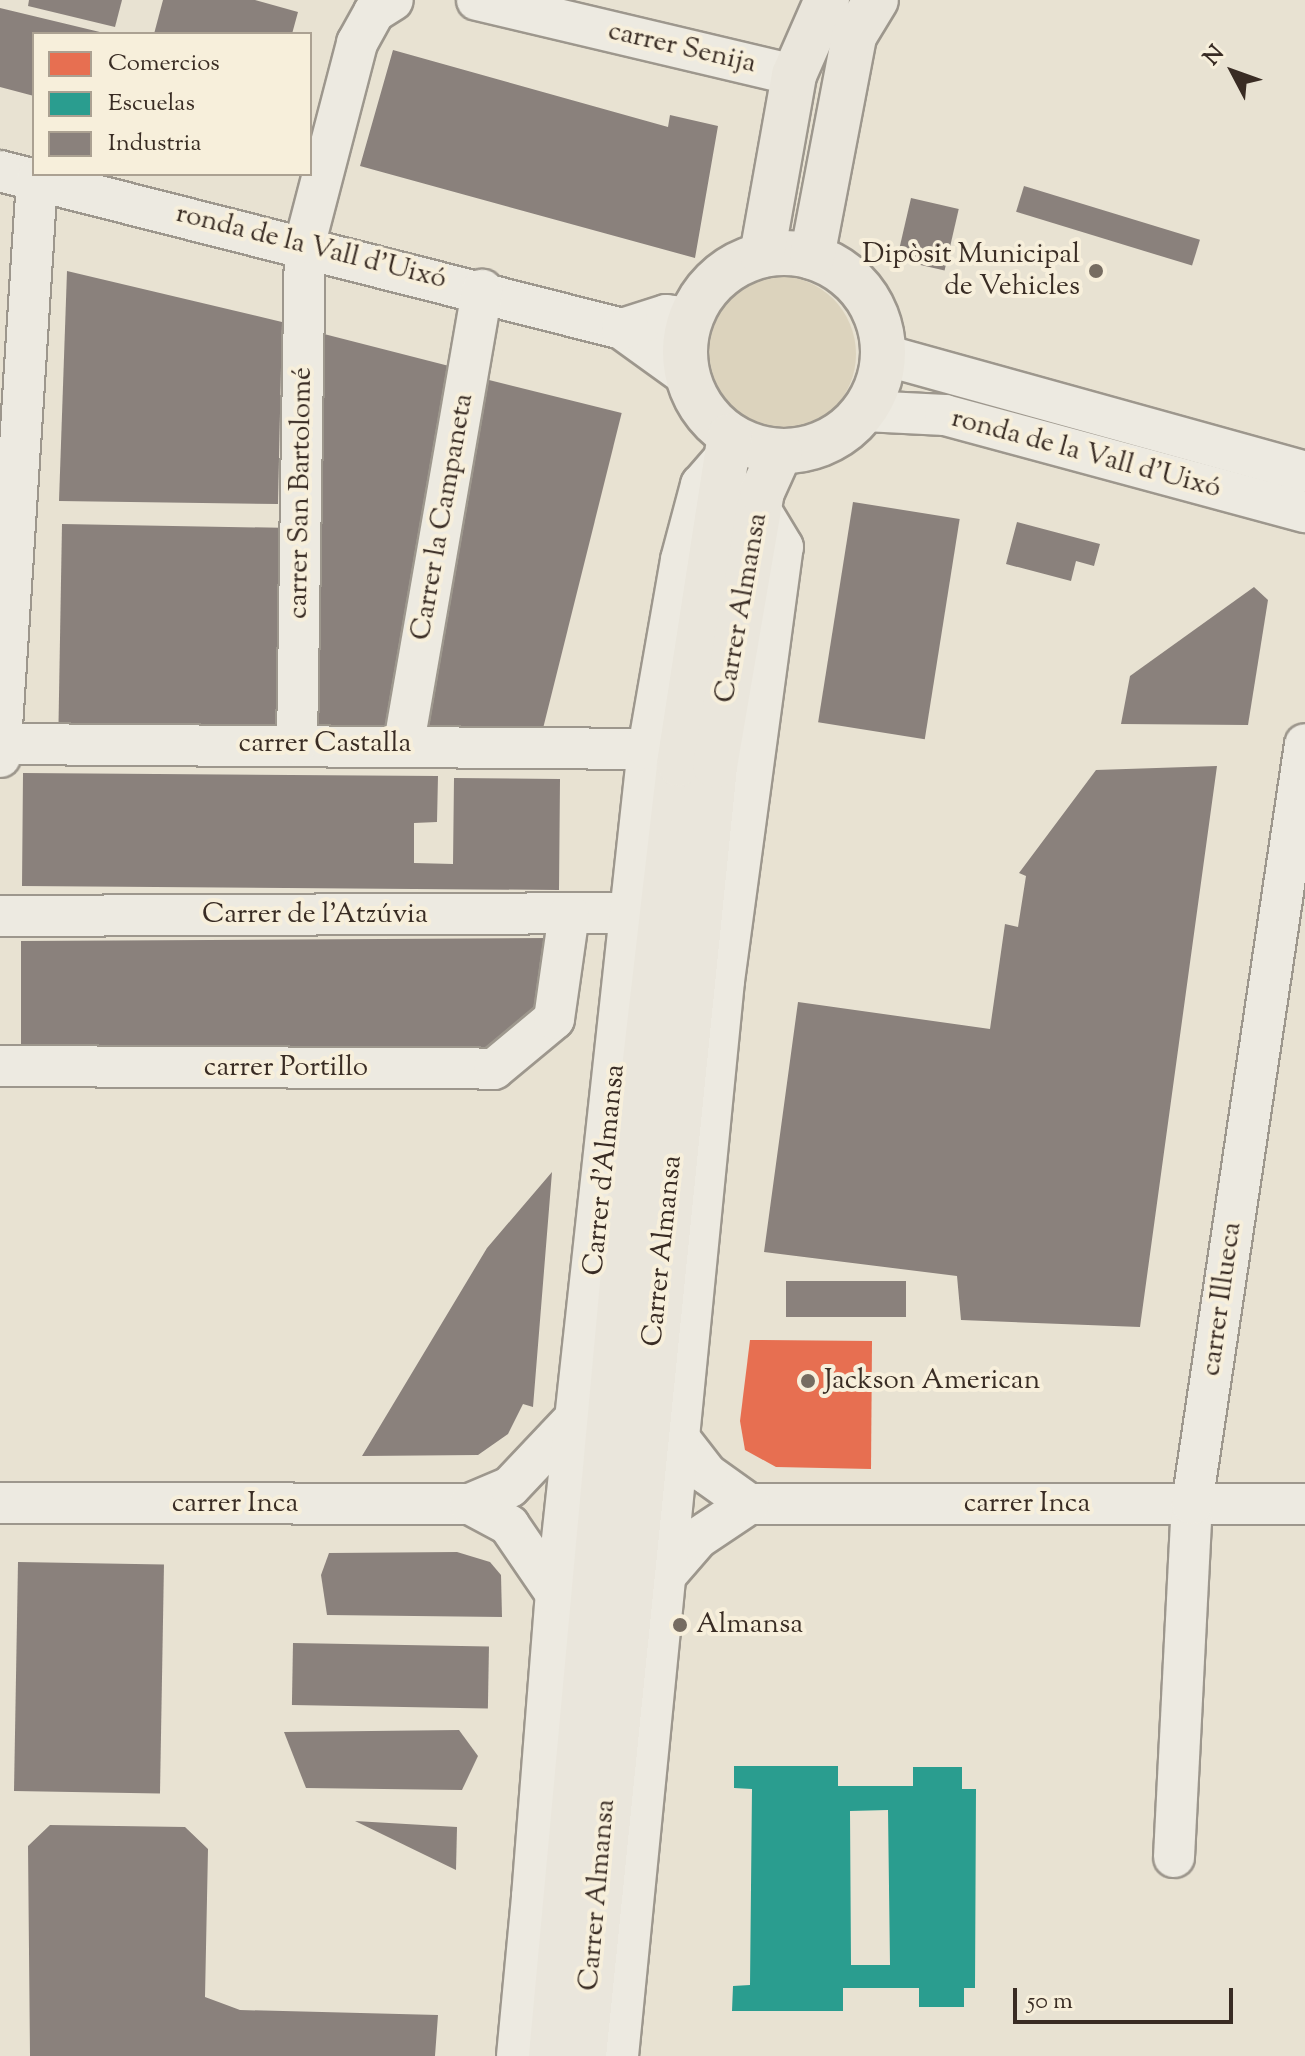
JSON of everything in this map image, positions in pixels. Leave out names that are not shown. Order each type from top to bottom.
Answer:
[{"type":"main road","points":[[762,255],[794,75],[827,0]]},
{"type":"main road","points":[[812,257],[851,50],[876,0]]},
{"type":"main road","points":[[762,255],[812,257],[859,287],[874,310],[884,355],[865,411],[824,444],[780,452],[728,446],[687,376],[690,318],[718,279],[762,255]]},
{"type":"main road","name":"Carrer d'Almansa","points":[[551,2056],[633,1164],[679,764],[728,446]]},
{"type":"main road","name":"Carrer Almansa","points":[[584,2056],[597,1892],[715,766],[760,509],[780,452]]},
{"type":"street","points":[[305,243],[357,43],[374,12],[393,0]]},
{"type":"street","name":"carrer Senija","points":[[477,0],[794,75]]},
{"type":"street","points":[[1,751],[18,176]]},
{"type":"street","name":"ronda de la Vall d'Uixó","points":[[18,176],[305,243],[622,329],[687,376]]},
{"type":"street","name":"carrer San Bartolomé","points":[[297,744],[305,243]]},
{"type":"street","name":"Carrer la Campaneta","points":[[404,743],[482,290]]},
{"type":"street","points":[[622,329],[666,315],[690,318]]},
{"type":"street","name":"ronda de la Vall d'Uixó","points":[[884,355],[1305,472]]},
{"type":"street","name":"ronda de la Vall d'Uixó","points":[[865,411],[945,415],[1305,512]]},
{"type":"street","name":"Carrer d'Almansa","points":[[517,2056],[556,1594],[578,1415],[648,749],[681,560],[701,485],[728,446]]},
{"type":"street","points":[[618,2056],[643,1816],[660,1582],[725,966],[783,547],[760,509]]},
{"type":"street","name":"carrer Castalla","points":[[1,751],[404,743],[648,749]]},
{"type":"street","name":"carrer Illueca","points":[[1174,1857],[1192,1504],[1305,744]]},
{"type":"street","name":"Carrer de l'Atzúvia","points":[[0,916],[630,913]]},
{"type":"street","name":"carrer Portillo","points":[[0,1066],[494,1069],[554,1019],[569,914]]},
{"type":"street","points":[[470,1504],[510,1487],[578,1415]]},
{"type":"street","points":[[660,1582],[698,1538],[749,1504],[707,1474],[676,1434]]},
{"type":"street","name":"carrer Inca","points":[[0,1503],[470,1504]]},
{"type":"street","points":[[470,1504],[509,1525],[556,1594]]},
{"type":"street","name":"carrer Inca","points":[[749,1504],[1305,1504]]},
{"type":"street","points":[[597,1892],[643,1816]]},
{"type":"street","name":"Carrer d'Almansa","points":[[532,1897],[572,1832]]},
{"type":"shaded area","points":[[778,276],[808,282],[833,299],[850,324],[856,354],[850,384],[833,409],[808,426],[778,432],[748,426],[723,409],[706,384],[700,354],[706,324],[723,299],[748,282]]},
{"type":"building: Comercios","name":"Jackson American","points":[[750,1340],[872,1341],[871,1469],[776,1467],[745,1450],[740,1421]]},
{"type":"building: Escuelas","points":[[734,1766],[838,1766],[838,1786],[913,1786],[913,1767],[962,1767],[962,1789],[976,1789],[975,1988],[964,1988],[964,2007],[919,2007],[919,1988],[843,1988],[843,2011],[732,2011],[733,1986],[750,1985],[752,1789],[734,1788]],"holes":[[[888,1810],[890,1965],[851,1965],[850,1811]]]},
{"type":"building: Industria","points":[[29,0],[122,0],[115,27],[28,6]]},
{"type":"building: Industria","points":[[163,0],[255,0],[298,12],[293,32],[155,32]]},
{"type":"building: Industria","points":[[0,8],[100,32],[32,32],[32,95],[0,87]]},
{"type":"building: Industria","points":[[393,50],[668,127],[670,115],[718,126],[695,258],[360,166]]},
{"type":"building: Industria","points":[[1024,186],[1200,240],[1192,266],[1016,212]]},
{"type":"building: Industria","points":[[911,198],[959,209],[945,270],[897,259]]},
{"type":"building: Industria","points":[[67,271],[282,322],[278,504],[59,501]]},
{"type":"building: Industria","points":[[324,334],[449,366],[394,726],[317,728]]},
{"type":"building: Industria","points":[[481,378],[622,413],[536,756],[396,721]]},
{"type":"building: Industria","points":[[853,502],[960,519],[925,739],[818,722]]},
{"type":"building: Industria","points":[[1017,522],[1100,544],[1094,566],[1076,561],[1071,581],[1006,564]]},
{"type":"building: Industria","points":[[62,524],[280,528],[276,729],[58,725]]},
{"type":"building: Industria","points":[[1254,587],[1268,600],[1248,725],[1121,724],[1130,676]]},
{"type":"building: Industria","points":[[1217,766],[1140,1327],[961,1320],[957,1276],[764,1252],[798,1002],[990,1029],[1005,924],[1018,927],[1026,876],[1019,873],[1096,770]]},
{"type":"building: Industria","points":[[23,773],[438,776],[437,822],[414,823],[414,863],[453,864],[454,778],[560,779],[559,890],[22,886]]},
{"type":"building: Industria","points":[[550,938],[540,1012],[503,1051],[21,1051],[21,941]]},
{"type":"building: Industria","points":[[552,1172],[533,1407],[523,1404],[508,1434],[478,1455],[362,1456],[487,1248]]},
{"type":"building: Industria","points":[[786,1281],[906,1281],[906,1317],[786,1317]]},
{"type":"building: Industria","points":[[457,1552],[490,1562],[501,1575],[502,1617],[327,1615],[321,1575],[329,1553]]},
{"type":"building: Industria","points":[[18,1562],[164,1565],[160,1794],[14,1791]]},
{"type":"building: Industria","points":[[293,1643],[489,1646],[488,1708],[292,1705]]},
{"type":"building: Industria","points":[[459,1730],[478,1756],[462,1790],[306,1788],[284,1732]]},
{"type":"building: Industria","points":[[355,1821],[457,1827],[456,1870]]},
{"type":"building: Industria","points":[[50,1825],[185,1827],[208,1849],[205,1997],[240,2010],[438,2015],[435,2056],[30,2056],[28,1846]]},
{"type":"place","name":"Dipòsit Municipal de Vehicles","points":[[1096,271]]},
{"type":"place","name":"Jackson American","points":[[808,1381]]},
{"type":"place","name":"Almansa","points":[[680,1625]]}]
